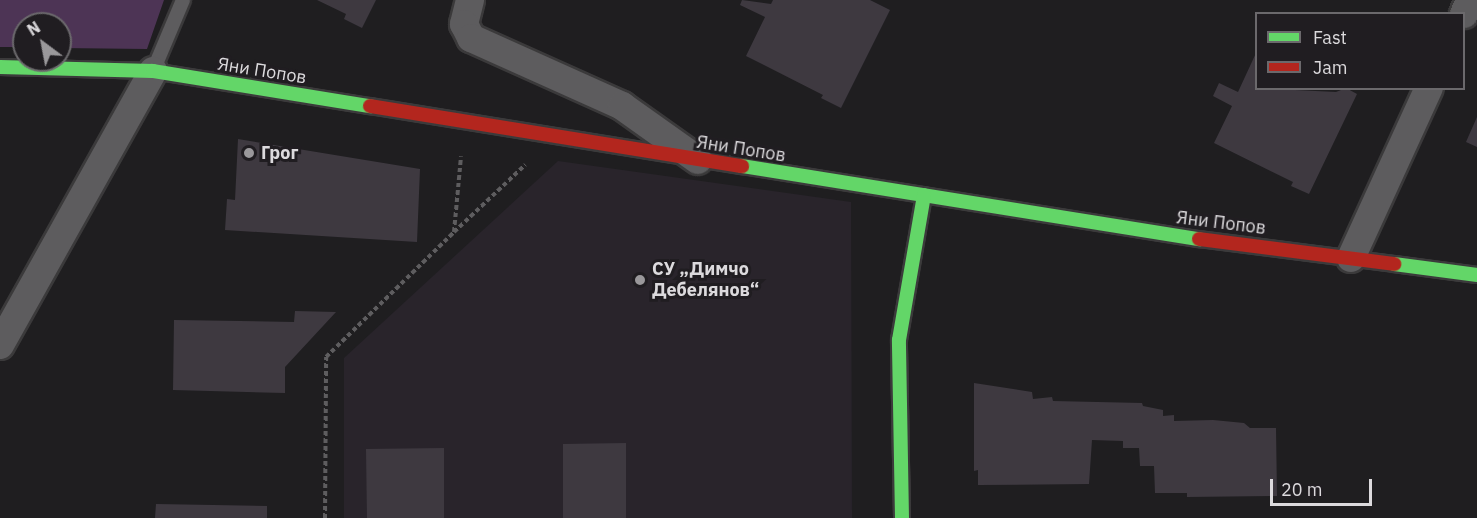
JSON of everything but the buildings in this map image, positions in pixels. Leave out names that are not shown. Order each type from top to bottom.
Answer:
[{"type":"street","points":[[470,0],[464,24],[471,38],[622,106],[700,161]]},
{"type":"street","name":"Яни Попов","points":[[0,67],[153,71],[1153,233],[1477,275]]},
{"type":"street","points":[[2,338],[153,71]]},
{"type":"street","points":[[1351,258],[1428,90]]},
{"type":"street","points":[[903,518],[899,340],[924,195]]},
{"type":"lane","points":[[153,71],[183,0]]},
{"type":"path","points":[[453,232],[465,122]]},
{"type":"path","points":[[325,518],[326,357],[554,137]]},
{"type":"shaded area","points":[[0,0],[164,0],[147,49],[72,48],[72,12],[12,12],[12,47],[0,47]]},
{"type":"shaded area","name":"СУ „Димчо Дебелянов“","points":[[558,161],[851,202],[852,518],[344,518],[344,358]]},
{"type":"traffic: fast","points":[[0,67],[153,71],[370,106]]},
{"type":"traffic: fast","points":[[742,166],[1199,239]]},
{"type":"traffic: fast","points":[[902,518],[899,340],[924,195]]},
{"type":"traffic: fast","points":[[1394,264],[1477,275]]},
{"type":"traffic: jam","points":[[370,106],[742,166]]},
{"type":"traffic: jam","points":[[1199,239],[1394,264]]},
{"type":"place","name":"Грог","points":[[249,153]]},
{"type":"place","name":"СУ „Димчо Дебелянов“","points":[[640,280]]}]
